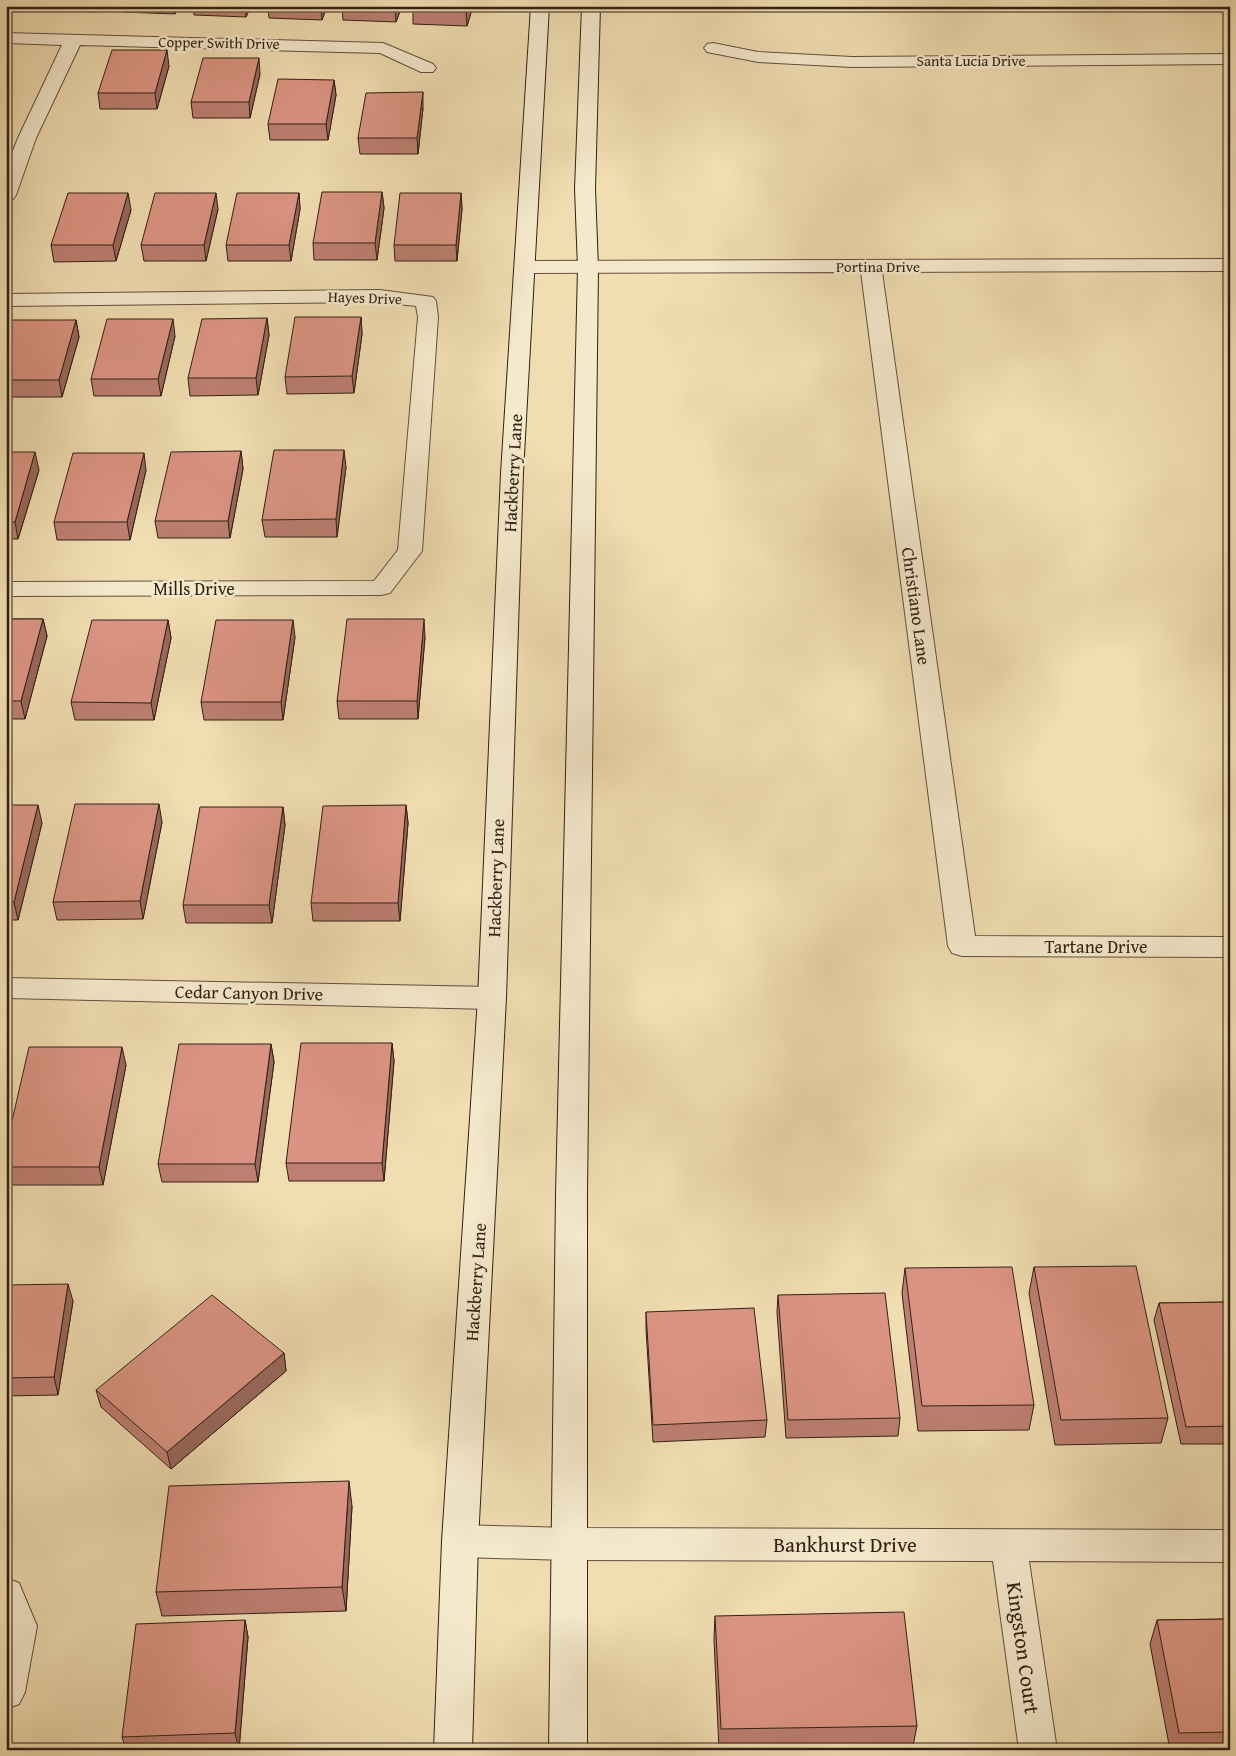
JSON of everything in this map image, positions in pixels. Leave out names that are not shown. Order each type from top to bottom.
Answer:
[{"type":"street","name":"Hackberry Lane","points":[[453,1750],[460,1541],[492,998],[512,473],[526,267],[540,6]]},
{"type":"street","points":[[568,1750],[568,1544],[577,803],[588,268],[585,189],[591,6]]},
{"type":"street","name":"Copper Swith Drive","points":[[6,38],[73,41],[333,45],[383,48],[427,68]]},
{"type":"street","points":[[6,195],[27,138],[73,41]]},
{"type":"street","name":"Santa Lucia Drive","points":[[713,48],[758,57],[852,62],[1230,59]]},
{"type":"street","name":"Portina Drive","points":[[526,267],[1230,265]]},
{"type":"street","name":"Christiano Lane","points":[[870,267],[962,946]]},
{"type":"street","name":"Hayes Drive","points":[[6,300],[380,296],[426,301],[428,317],[410,551],[381,588]]},
{"type":"street","name":"Mills Drive","points":[[6,589],[381,588]]},
{"type":"street","name":"Tartane Drive","points":[[962,946],[1230,947]]},
{"type":"street","name":"Cedar Canyon Drive","points":[[6,988],[492,998]]},
{"type":"street","name":"Bankhurst Drive","points":[[460,1541],[568,1544],[1230,1546]]},
{"type":"street","name":"Kingston Court","points":[[1008,1546],[1038,1750]]},
{"type":"street","points":[[6,1594],[19,1626],[6,1692]]},
{"type":"building","points":[[413,6],[467,6],[466,11],[413,8]]},
{"type":"building","points":[[112,50],[167,50],[155,93],[98,93]]},
{"type":"building","points":[[203,58],[259,58],[249,102],[191,102]]},
{"type":"building","points":[[278,79],[334,80],[326,124],[268,124]]},
{"type":"building","points":[[423,92],[417,138],[358,138],[366,93]]},
{"type":"building","points":[[322,192],[382,192],[375,243],[313,243]]},
{"type":"building","points":[[68,193],[128,193],[113,245],[51,245]]},
{"type":"building","points":[[155,193],[216,193],[204,245],[141,245]]},
{"type":"building","points":[[237,193],[299,193],[289,245],[226,245]]},
{"type":"building","points":[[400,193],[461,193],[456,245],[394,245]]},
{"type":"building","points":[[295,317],[361,317],[352,376],[285,377]]},
{"type":"building","points":[[267,318],[256,378],[188,378],[202,319]]},
{"type":"building","points":[[107,319],[173,319],[158,379],[91,379]]},
{"type":"building","points":[[11,320],[76,320],[59,380],[6,380],[6,334]]},
{"type":"building","points":[[274,450],[344,450],[336,519],[262,520]]},
{"type":"building","points":[[241,451],[228,521],[155,521],[171,452]]},
{"type":"building","points":[[6,452],[35,452],[15,522],[6,522]]},
{"type":"building","points":[[73,453],[144,453],[127,522],[54,522]]},
{"type":"building","points":[[6,619],[43,619],[21,701],[6,701]]},
{"type":"building","points":[[347,619],[424,619],[417,701],[337,701]]},
{"type":"building","points":[[92,620],[168,620],[151,703],[71,702]]},
{"type":"building","points":[[216,620],[293,620],[281,702],[201,702]]},
{"type":"building","points":[[75,804],[159,804],[140,901],[53,902]]},
{"type":"building","points":[[6,805],[38,805],[14,902],[6,902]]},
{"type":"building","points":[[406,805],[398,903],[311,903],[323,806]]},
{"type":"building","points":[[200,807],[283,807],[269,905],[183,905]]},
{"type":"building","points":[[301,1043],[392,1043],[382,1163],[286,1163]]},
{"type":"building","points":[[179,1044],[271,1044],[255,1164],[158,1164]]},
{"type":"building","points":[[29,1047],[122,1047],[99,1167],[6,1167],[6,1147]]},
{"type":"building","points":[[1136,1266],[1168,1418],[1061,1420],[1034,1267]]},
{"type":"building","points":[[1012,1267],[1034,1405],[922,1406],[905,1268]]},
{"type":"building","points":[[68,1284],[54,1377],[6,1378],[6,1285]]},
{"type":"building","points":[[885,1293],[900,1418],[788,1420],[778,1295]]},
{"type":"building","points":[[212,1295],[284,1353],[167,1452],[96,1390]]},
{"type":"building","points":[[1230,1302],[1230,1426],[1186,1427],[1159,1303]]},
{"type":"building","points":[[754,1308],[767,1420],[653,1425],[646,1312]]},
{"type":"building","points":[[349,1481],[342,1587],[156,1592],[169,1486]]},
{"type":"building","points":[[904,1612],[917,1726],[721,1729],[715,1616]]},
{"type":"building","points":[[1230,1619],[1230,1732],[1179,1733],[1157,1620]]},
{"type":"building","points":[[245,1620],[235,1733],[122,1737],[136,1624]]},
{"type":"building","points":[[917,1746],[918,1750],[750,1750],[750,1748]]}]
